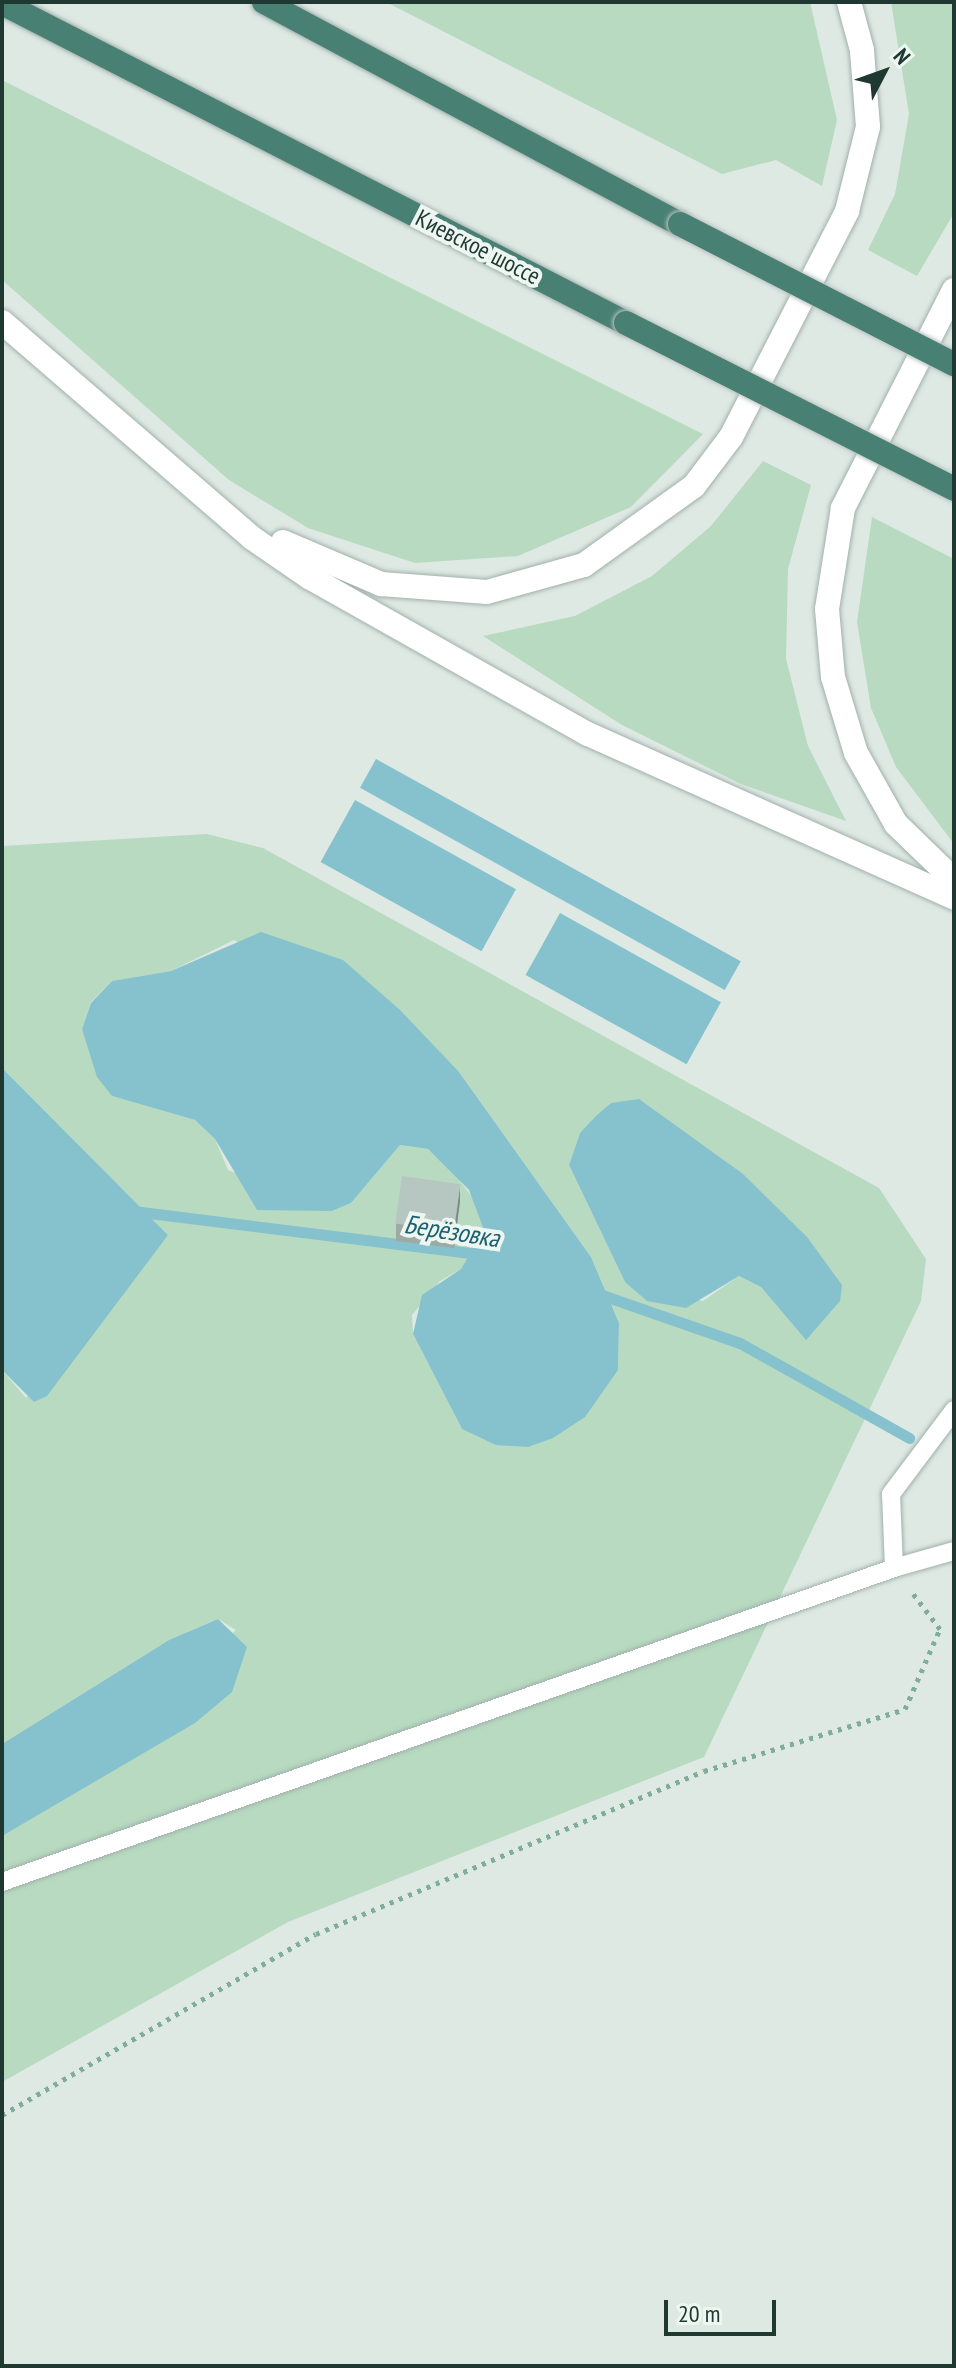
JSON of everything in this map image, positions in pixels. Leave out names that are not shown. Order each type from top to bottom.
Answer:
[{"type":"highway","points":[[264,2],[680,224],[954,364]]},
{"type":"highway","name":"Киевское шоссе","points":[[2,3],[954,489]]},
{"type":"street","points":[[185,482],[305,555],[416,590],[522,586],[584,565],[642,530],[694,486],[731,437],[847,211],[868,127],[862,50],[849,2]]},
{"type":"street","points":[[954,290],[843,508],[827,609],[837,698],[862,767],[896,824],[954,880]]},
{"type":"street","points":[[2,322],[185,482],[309,577],[588,734],[954,898]]},
{"type":"lane","points":[[894,1568],[891,1494],[954,1410]]},
{"type":"lane","points":[[2,1882],[894,1568],[954,1551]]},
{"type":"path","points":[[2,2115],[316,1934],[704,1771],[905,1709],[940,1629],[894,1568]]},
{"type":"green space","points":[[386,2],[810,2],[837,120],[822,186],[776,160],[722,174]]},
{"type":"green space","points":[[891,2],[954,2],[954,213],[917,276],[868,250],[895,194],[909,114]]},
{"type":"green space","points":[[2,80],[703,434],[631,507],[518,556],[415,563],[308,528],[229,480],[2,280]]},
{"type":"green space","points":[[763,461],[811,485],[788,569],[786,659],[808,746],[846,821],[741,784],[622,725],[483,636],[575,616],[652,576],[711,526]]},
{"type":"green space","points":[[872,517],[954,559],[954,844],[896,767],[871,708],[857,622]]},
{"type":"green space","points":[[207,834],[263,848],[879,1188],[926,1259],[921,1301],[704,1757],[288,1922],[2,2082],[2,1836],[236,1630],[218,1619],[169,1640],[2,1744],[2,1370],[26,1398],[168,1235],[2,1068],[2,846]],"holes":[[[234,940],[459,1072],[591,1257],[619,1323],[618,1370],[462,1429],[413,1334],[412,1315],[440,1281],[461,1269],[485,1230],[480,1207],[452,1171],[428,1149],[400,1145],[351,1203],[332,1211],[228,1170],[215,1139],[195,1120],[112,1096],[82,1029],[91,1002],[112,981],[171,971]],[[611,1103],[806,1340],[761,1287],[739,1276],[703,1301],[625,1282],[569,1165],[580,1133]]]},
{"type":"water","points":[[376,759],[741,961],[725,990],[360,788]]},
{"type":"water","points":[[355,800],[516,889],[482,951],[321,862]]},
{"type":"water","points":[[560,913],[721,1002],[687,1064],[526,975]]},
{"type":"water","points":[[261,932],[343,960],[400,1010],[459,1072],[591,1257],[619,1323],[618,1370],[585,1417],[553,1438],[528,1447],[496,1445],[462,1429],[413,1334],[422,1295],[461,1269],[484,1230],[469,1190],[428,1149],[400,1145],[351,1203],[332,1211],[257,1210],[215,1139],[195,1120],[112,1096],[97,1077],[82,1029],[91,1003],[112,981],[171,971]]},
{"type":"water","points":[[2,1068],[168,1235],[47,1396],[34,1402],[2,1370]]},
{"type":"water","points":[[639,1099],[743,1174],[807,1237],[842,1285],[840,1301],[806,1340],[761,1287],[739,1276],[686,1308],[647,1301],[625,1282],[569,1165],[580,1133],[596,1116],[611,1103]]},
{"type":"water","points":[[218,1619],[247,1647],[232,1692],[195,1723],[2,1836],[2,1744],[169,1640]]},
{"type":"building","points":[[402,1176],[460,1184],[454,1232],[395,1224]]},
{"type":"waterway","name":"Берёзовка","points":[[133,1211],[484,1255]]},
{"type":"waterway","name":"Берёзовка","points":[[599,1294],[740,1343],[909,1438]]}]
